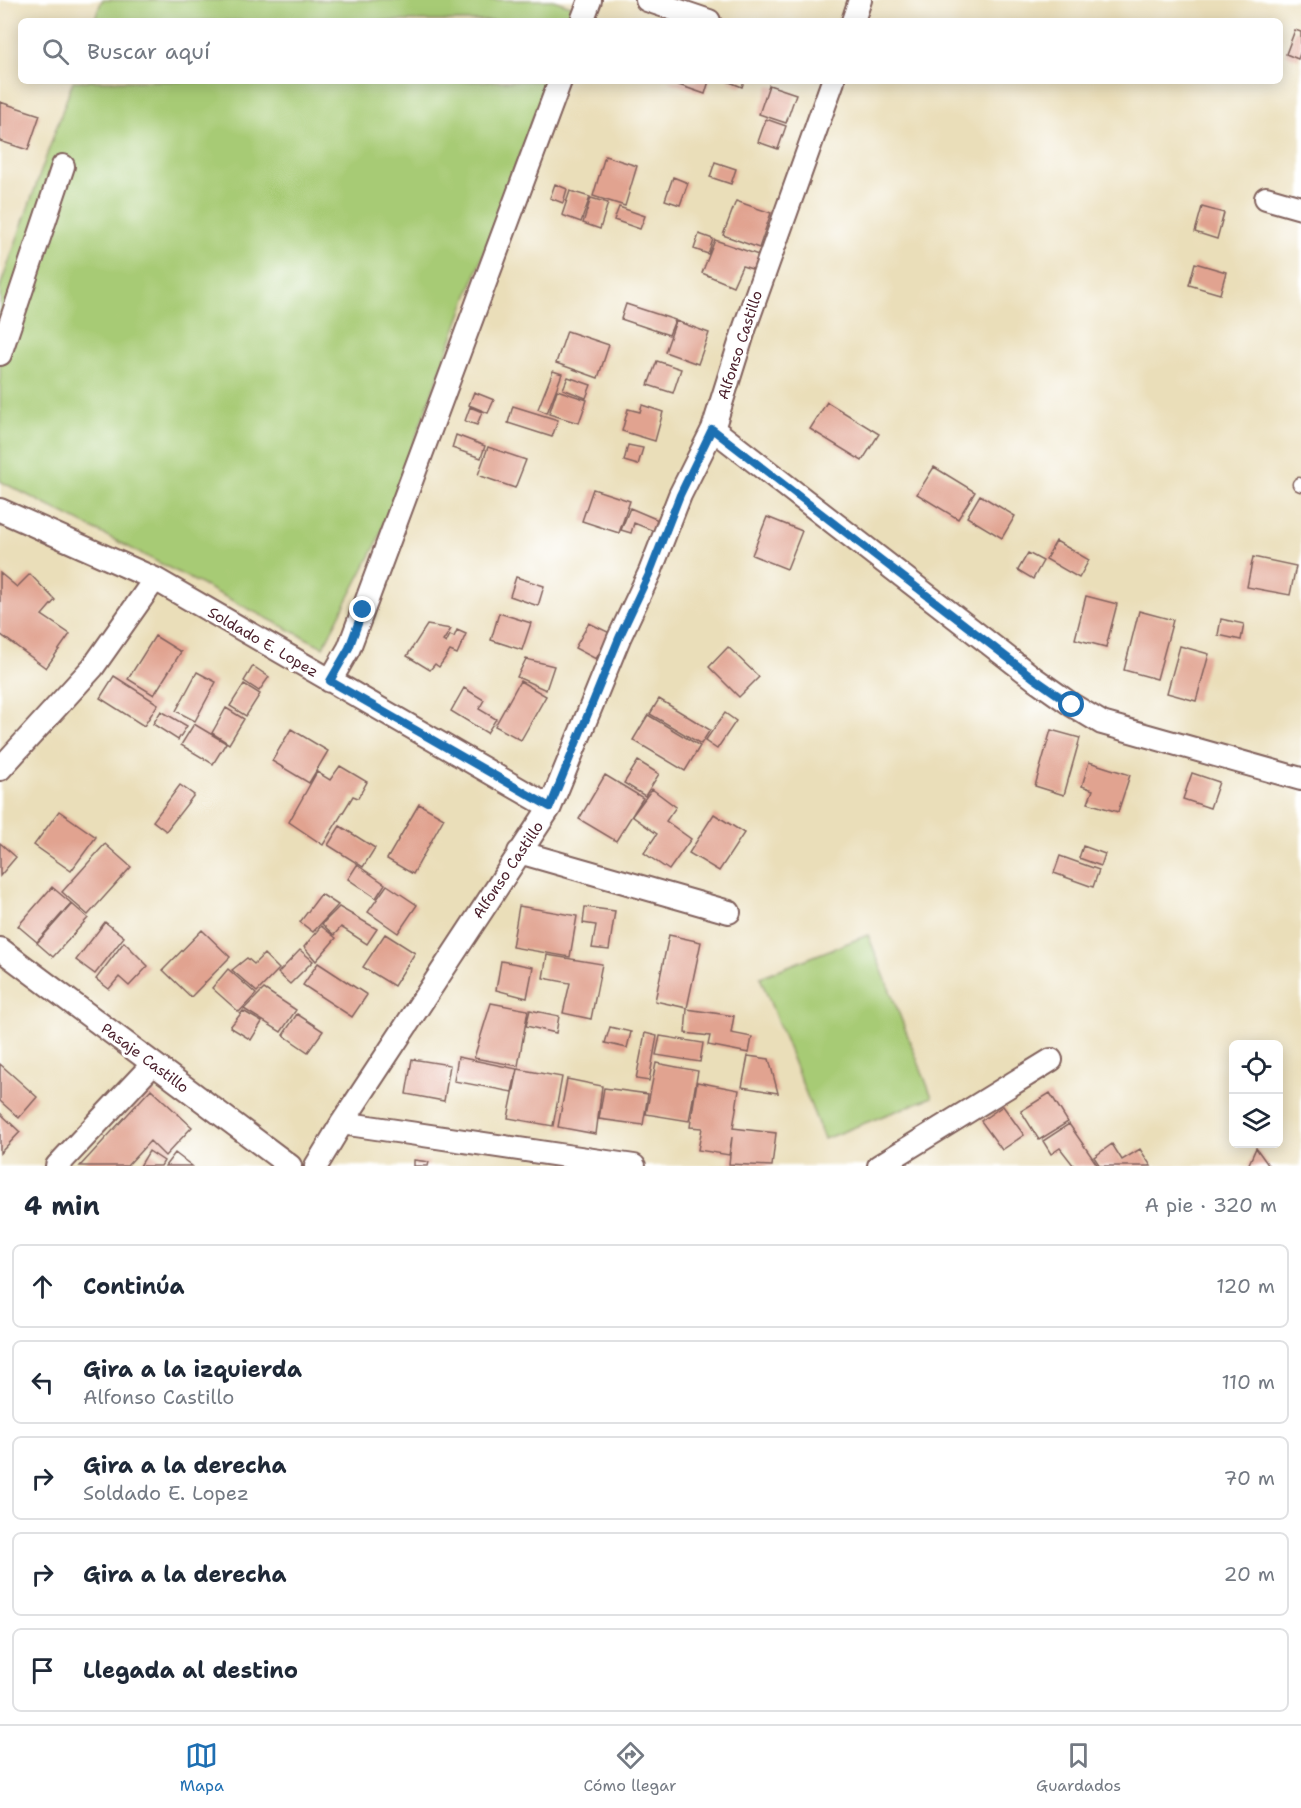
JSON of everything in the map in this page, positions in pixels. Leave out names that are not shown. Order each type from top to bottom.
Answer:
[{"type":"street","points":[[583,18],[590,0]]},
{"type":"street","points":[[646,0],[701,18]]},
{"type":"street","points":[[854,18],[860,0]]},
{"type":"street","points":[[330,681],[349,648],[559,84]]},
{"type":"street","name":"Alfonso Castillo","points":[[316,1166],[550,807],[619,638],[650,572],[680,495],[712,429],[745,327],[832,84]]},
{"type":"street","points":[[0,354],[63,166]]},
{"type":"street","points":[[1266,198],[1301,208]]},
{"type":"street","points":[[712,429],[1035,679],[1102,723],[1301,778]]},
{"type":"street","name":"Soldado E. Lopez","points":[[0,510],[155,579],[550,807]]},
{"type":"street","points":[[0,769],[93,667],[155,579]]},
{"type":"street","points":[[519,852],[729,912]]},
{"type":"street","name":"Pasaje Castillo","points":[[0,949],[290,1166]]},
{"type":"street","points":[[879,1166],[1051,1060]]},
{"type":"street","points":[[57,1166],[153,1064]]},
{"type":"street","points":[[342,1123],[634,1166]]},
{"type":"green space","points":[[102,0],[553,0],[574,7],[570,18],[95,18]]},
{"type":"green space","points":[[72,84],[546,84],[376,545],[323,647],[0,481],[0,287]]},
{"type":"green space","points":[[868,935],[932,1097],[824,1139],[760,977]]},
{"type":"building","points":[[1295,30],[1301,32],[1301,51],[1298,59],[1286,54]]},
{"type":"building","points":[[676,84],[708,84],[705,94]]},
{"type":"building","points":[[769,85],[796,94],[786,123],[759,114]]},
{"type":"building","points":[[0,102],[40,115],[28,150],[0,141]]},
{"type":"building","points":[[766,119],[786,126],[778,149],[758,142]]},
{"type":"building","points":[[605,156],[637,166],[625,206],[593,196]]},
{"type":"building","points":[[715,162],[736,169],[731,184],[710,177]]},
{"type":"building","points":[[673,177],[688,183],[680,205],[665,200]]},
{"type":"building","points":[[555,184],[567,189],[563,203],[550,198]]},
{"type":"building","points":[[570,191],[590,197],[581,222],[562,215]]},
{"type":"building","points":[[591,198],[608,203],[600,229],[583,223]]},
{"type":"building","points":[[736,201],[771,213],[759,248],[723,235]]},
{"type":"building","points":[[619,207],[645,216],[640,229],[614,220]]},
{"type":"building","points":[[1202,207],[1224,213],[1217,239],[1195,232]]},
{"type":"building","points":[[699,234],[713,239],[708,254],[694,249]]},
{"type":"building","points":[[715,240],[767,258],[762,272],[742,266],[733,286],[702,273]]},
{"type":"building","points":[[1195,263],[1226,272],[1220,294],[1189,285]]},
{"type":"building","points":[[626,304],[675,320],[669,335],[621,319]]},
{"type":"building","points":[[676,321],[709,333],[698,364],[665,352]]},
{"type":"building","points":[[567,331],[609,345],[598,378],[556,363]]},
{"type":"building","points":[[657,361],[681,369],[673,393],[648,385]]},
{"type":"building","points":[[553,371],[562,374],[547,413],[538,409]]},
{"type":"building","points":[[568,377],[591,385],[586,398],[563,389]]},
{"type":"building","points":[[557,390],[587,400],[579,423],[549,414]]},
{"type":"building","points":[[474,392],[494,400],[488,413],[469,405]]},
{"type":"building","points":[[827,402],[879,434],[862,461],[810,429]]},
{"type":"building","points":[[642,405],[663,412],[655,441],[622,431],[628,409],[640,412]]},
{"type":"building","points":[[513,406],[558,420],[552,437],[508,423]]},
{"type":"building","points":[[470,407],[482,412],[477,425],[465,421]]},
{"type":"building","points":[[456,435],[485,446],[481,458],[452,448]]},
{"type":"building","points":[[628,445],[643,448],[638,465],[624,461]]},
{"type":"building","points":[[488,447],[526,460],[515,488],[478,475]]},
{"type":"building","points":[[934,467],[975,492],[958,519],[917,494]]},
{"type":"building","points":[[593,489],[630,501],[619,533],[582,521]]},
{"type":"building","points":[[980,495],[1015,516],[1002,538],[967,517]]},
{"type":"building","points":[[630,508],[663,522],[659,533],[634,523],[631,533],[621,530]]},
{"type":"building","points":[[767,517],[802,531],[787,569],[752,555]]},
{"type":"building","points":[[1056,541],[1089,560],[1079,578],[1046,559]]},
{"type":"building","points":[[1028,553],[1043,561],[1033,579],[1018,570]]},
{"type":"building","points":[[1253,557],[1296,566],[1290,595],[1247,587]]},
{"type":"building","points":[[0,573],[17,587],[30,574],[55,600],[42,615],[70,634],[46,668],[0,634]]},
{"type":"building","points":[[516,577],[544,586],[538,606],[510,596]]},
{"type":"building","points":[[1086,596],[1117,604],[1106,647],[1075,639]]},
{"type":"building","points":[[1139,611],[1173,620],[1157,679],[1124,670]]},
{"type":"building","points":[[499,613],[531,623],[522,650],[491,640]]},
{"type":"building","points":[[1221,619],[1244,624],[1241,640],[1218,635]]},
{"type":"building","points":[[589,623],[610,633],[596,659],[575,648]]},
{"type":"building","points":[[427,625],[451,629],[443,641],[446,643],[450,635],[454,637],[457,630],[466,634],[457,654],[450,651],[439,667],[435,664],[430,670],[407,656]]},
{"type":"building","points":[[155,636],[181,652],[154,695],[128,679]]},
{"type":"building","points":[[1180,646],[1209,654],[1196,701],[1167,693]]},
{"type":"building","points":[[728,647],[759,677],[739,697],[709,667]]},
{"type":"building","points":[[526,659],[554,666],[546,690],[517,677]]},
{"type":"building","points":[[253,666],[269,677],[259,691],[244,681]]},
{"type":"building","points":[[197,672],[216,682],[195,721],[176,711]]},
{"type":"building","points":[[114,676],[158,704],[144,726],[100,698]]},
{"type":"building","points":[[520,681],[546,696],[521,740],[495,726]]},
{"type":"building","points":[[244,684],[260,694],[246,716],[230,706]]},
{"type":"building","points":[[464,688],[484,700],[479,709],[496,719],[487,733],[451,711]]},
{"type":"building","points":[[659,699],[710,730],[701,744],[650,714]]},
{"type":"building","points":[[226,708],[244,719],[229,744],[212,733]]},
{"type":"building","points":[[161,711],[187,726],[178,740],[153,724]]},
{"type":"building","points":[[725,713],[736,721],[717,749],[705,741]]},
{"type":"building","points":[[648,715],[700,746],[685,771],[633,740]]},
{"type":"building","points":[[194,724],[226,743],[213,764],[181,745]]},
{"type":"building","points":[[291,729],[328,751],[309,783],[272,761]]},
{"type":"building","points":[[1051,730],[1080,738],[1064,795],[1035,786]]},
{"type":"building","points":[[638,761],[659,774],[645,796],[624,783]]},
{"type":"building","points":[[1089,762],[1130,775],[1118,812],[1088,803],[1093,790],[1082,786]]},
{"type":"building","points":[[340,766],[367,782],[358,798],[353,796],[323,845],[289,822],[317,772],[330,780]]},
{"type":"building","points":[[1192,773],[1219,782],[1210,808],[1183,799]]},
{"type":"building","points":[[605,775],[643,798],[616,841],[579,819]]},
{"type":"building","points":[[180,785],[194,795],[166,831],[153,821]]},
{"type":"building","points":[[652,789],[676,807],[666,821],[691,839],[669,870],[644,853],[657,834],[632,816]]},
{"type":"building","points":[[419,804],[444,818],[413,874],[387,859]]},
{"type":"building","points":[[59,811],[96,837],[71,871],[34,845]]},
{"type":"building","points":[[714,814],[744,833],[719,871],[689,853]]},
{"type":"building","points":[[340,826],[375,848],[363,867],[328,845]]},
{"type":"building","points":[[0,843],[16,857],[0,876]]},
{"type":"building","points":[[105,844],[131,867],[88,915],[62,892]]},
{"type":"building","points":[[1083,846],[1105,854],[1101,866],[1079,858]]},
{"type":"building","points":[[1060,856],[1099,870],[1093,887],[1054,873]]},
{"type":"building","points":[[357,865],[385,884],[376,898],[348,879]]},
{"type":"building","points":[[387,885],[417,905],[398,933],[368,912]]},
{"type":"building","points":[[52,887],[71,903],[37,942],[18,926]]},
{"type":"building","points":[[321,894],[338,905],[313,932],[300,922]]},
{"type":"building","points":[[72,904],[88,918],[53,957],[37,943]]},
{"type":"building","points":[[519,906],[577,916],[570,957],[512,947]]},
{"type":"building","points":[[339,907],[377,929],[367,944],[341,927],[334,935],[322,924]]},
{"type":"building","points":[[585,907],[615,911],[609,950],[592,948],[596,925],[583,923]]},
{"type":"building","points":[[105,922],[124,937],[95,974],[76,960]]},
{"type":"building","points":[[321,926],[336,938],[316,961],[304,947]]},
{"type":"building","points":[[202,930],[230,957],[191,997],[163,970]]},
{"type":"building","points":[[385,934],[415,953],[394,986],[363,967]]},
{"type":"building","points":[[669,935],[701,942],[687,1008],[655,1001]]},
{"type":"building","points":[[124,942],[148,966],[129,986],[119,977],[109,989],[96,979]]},
{"type":"building","points":[[300,950],[313,961],[290,984],[278,973]]},
{"type":"building","points":[[264,954],[279,969],[257,992],[232,970],[247,958],[254,964]]},
{"type":"building","points":[[547,955],[602,964],[591,1019],[563,1013],[570,983],[543,978]]},
{"type":"building","points":[[501,961],[533,967],[527,998],[496,990]]},
{"type":"building","points":[[318,963],[367,995],[352,1017],[303,985]]},
{"type":"building","points":[[228,969],[256,994],[239,1012],[212,988]]},
{"type":"building","points":[[264,989],[296,1010],[281,1032],[244,1009]]},
{"type":"building","points":[[491,1003],[528,1010],[518,1066],[474,1058]]},
{"type":"building","points":[[687,1009],[734,1016],[731,1033],[752,1037],[749,1053],[708,1045],[710,1036],[685,1033]]},
{"type":"building","points":[[530,1010],[559,1016],[556,1033],[526,1026]]},
{"type":"building","points":[[243,1011],[262,1022],[251,1040],[230,1027]]},
{"type":"building","points":[[297,1014],[323,1031],[308,1052],[283,1035]]},
{"type":"building","points":[[610,1027],[631,1032],[627,1048],[605,1043]]},
{"type":"building","points":[[645,1033],[657,1036],[649,1081],[636,1079]]},
{"type":"building","points":[[660,1036],[703,1043],[700,1062],[656,1055]]},
{"type":"building","points":[[748,1056],[769,1059],[778,1093],[742,1087]]},
{"type":"building","points":[[458,1057],[517,1069],[512,1092],[454,1081]]},
{"type":"building","points":[[412,1059],[450,1065],[444,1101],[406,1094]]},
{"type":"building","points":[[656,1063],[698,1071],[689,1121],[646,1114]]},
{"type":"building","points":[[0,1064],[37,1097],[19,1118],[0,1101]]},
{"type":"building","points":[[518,1069],[562,1077],[553,1126],[508,1118]]},
{"type":"building","points":[[567,1079],[602,1086],[596,1134],[558,1127]]},
{"type":"building","points":[[697,1082],[739,1090],[733,1128],[776,1133],[772,1166],[729,1164],[732,1137],[729,1155],[698,1150],[702,1128],[690,1127]]},
{"type":"building","points":[[604,1088],[648,1094],[643,1125],[599,1119]]},
{"type":"building","points":[[151,1089],[192,1127],[165,1156],[150,1141],[127,1166],[80,1166]]},
{"type":"building","points":[[1050,1093],[1068,1122],[1039,1140],[1021,1111]]},
{"type":"building","points":[[1003,1106],[1024,1135],[1002,1150],[981,1121]]},
{"type":"building","points":[[0,1113],[20,1132],[0,1153]]},
{"type":"building","points":[[1069,1124],[1098,1166],[1074,1166],[1060,1148],[1051,1154],[1043,1141]]},
{"type":"building","points":[[1112,1144],[1122,1160],[1140,1149],[1151,1166],[1100,1166],[1094,1157]]},
{"type":"building","points":[[1256,1148],[1269,1166],[1248,1166]]},
{"type":"building","points":[[149,1151],[164,1161],[161,1166],[140,1166]]},
{"type":"building","points":[[175,1153],[192,1166],[165,1166]]},
{"type":"building","points":[[414,1160],[429,1162],[428,1166],[414,1166]]},
{"type":"route","points":[[363,610],[349,648],[330,681],[550,807],[619,638],[650,572],[680,495],[712,429],[1035,679],[1072,705]]}]
